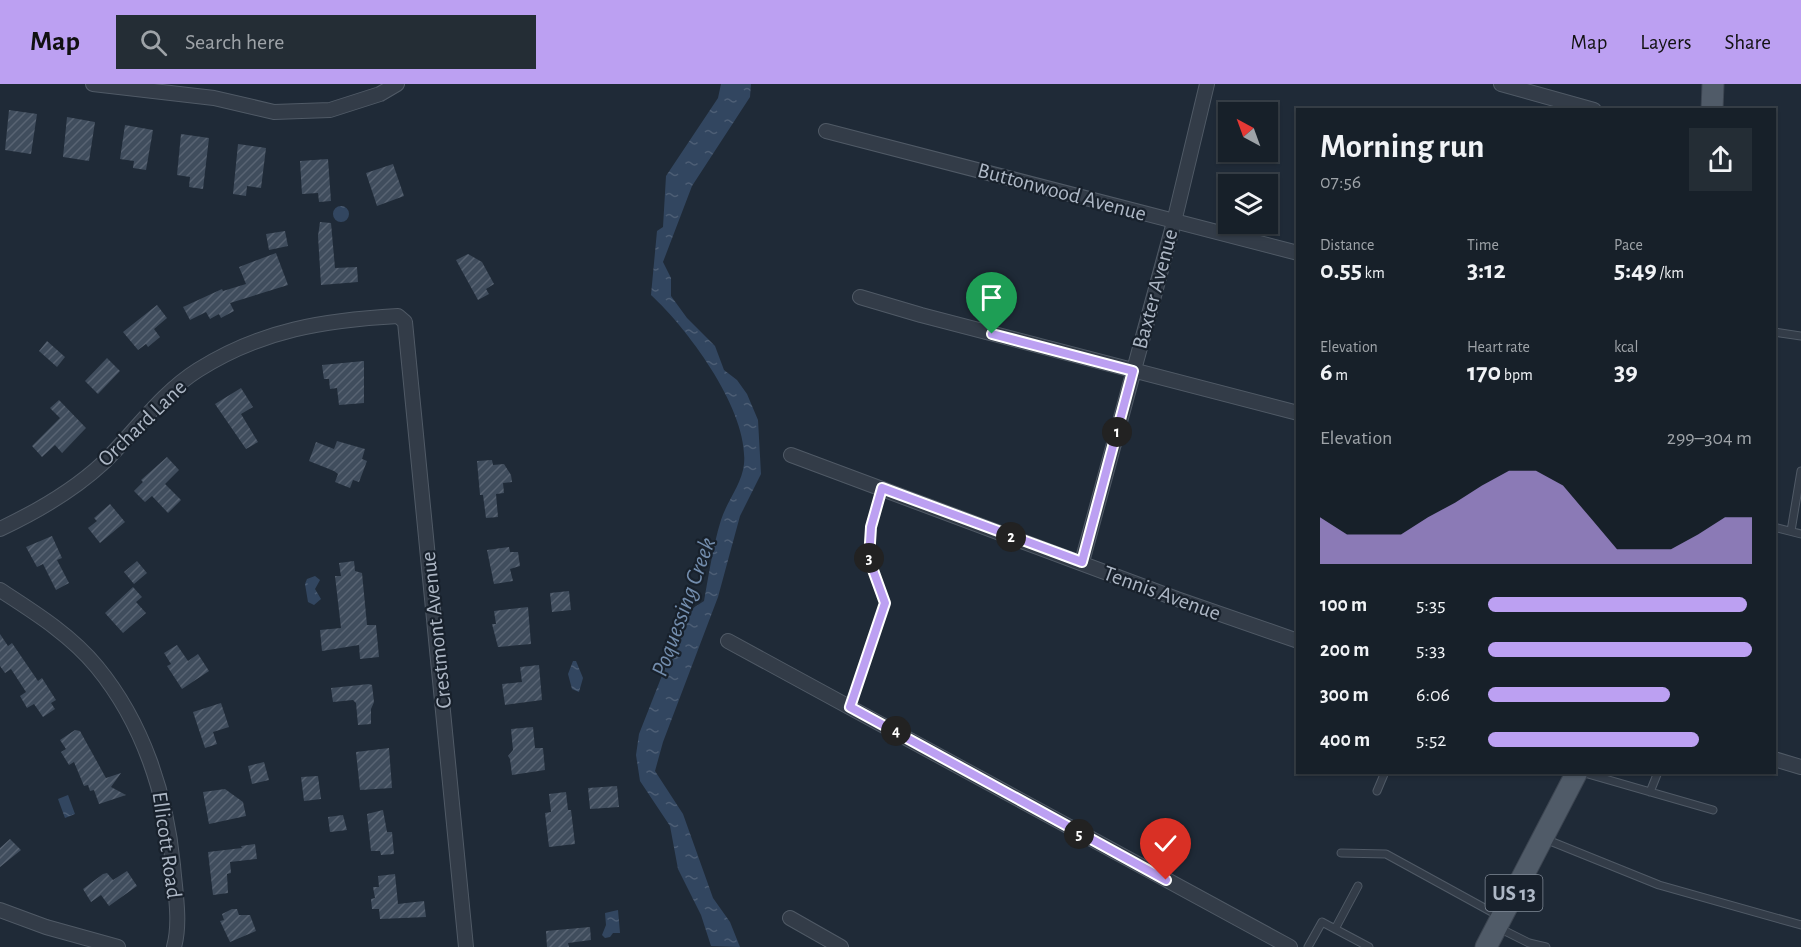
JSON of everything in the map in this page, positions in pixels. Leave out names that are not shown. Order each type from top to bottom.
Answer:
[{"type":"main road","points":[[1712,108],[1713,84]]},
{"type":"main road","name":"US 13","points":[[1486,947],[1578,774]]},
{"type":"street","points":[[93,84],[214,98],[274,112],[330,110],[380,94],[397,84]]},
{"type":"street","points":[[214,98],[217,84]]},
{"type":"street","name":"Baxter Avenue","points":[[1082,562],[1174,222],[1207,84]]},
{"type":"street","points":[[1501,84],[1587,108]]},
{"type":"street","name":"Buttonwood Avenue","points":[[826,131],[1296,252]]},
{"type":"street","points":[[860,297],[1296,412]]},
{"type":"street","name":"Orchard Lane","points":[[0,529],[68,492],[104,462],[165,396],[197,370],[239,348],[286,330],[332,320],[398,316]]},
{"type":"street","name":"Crestmont Avenue","points":[[398,316],[405,322],[407,338],[466,947]]},
{"type":"street","name":"Tennis Avenue","points":[[791,455],[1296,640]]},
{"type":"street","name":"Ellicott Road","points":[[0,590],[59,631],[96,666],[141,738],[159,782],[170,833],[176,904],[177,938],[174,947]]},
{"type":"street","points":[[728,641],[1290,947]]},
{"type":"street","points":[[1776,760],[1801,767]]},
{"type":"street","points":[[0,910],[46,927],[118,947]]},
{"type":"street","points":[[790,918],[842,947]]},
{"type":"lane","points":[[1776,332],[1801,336]]},
{"type":"lane","points":[[1791,531],[1801,471]]},
{"type":"lane","points":[[850,707],[885,603],[869,559],[871,527],[882,488]]},
{"type":"lane","points":[[1776,527],[1801,534]]},
{"type":"lane","points":[[1377,790],[1384,774]]},
{"type":"lane","points":[[1586,774],[1713,810]]},
{"type":"lane","points":[[1650,792],[1658,774]]},
{"type":"lane","points":[[1543,838],[1659,885],[1801,925]]},
{"type":"lane","points":[[1341,853],[1386,854],[1529,942],[1546,947]]},
{"type":"lane","points":[[1335,929],[1358,886]]},
{"type":"lane","points":[[1308,947],[1322,922],[1369,947]]},
{"type":"water","points":[[721,84],[751,84],[750,97],[692,186],[663,262],[671,278],[671,296],[687,318],[715,346],[724,370],[737,380],[747,394],[758,420],[761,474],[740,516],[718,597],[663,742],[655,771],[683,814],[713,898],[730,922],[740,947],[711,946],[701,915],[678,869],[670,826],[640,781],[636,755],[639,734],[687,612],[704,601],[721,520],[740,479],[744,464],[743,443],[727,396],[698,349],[651,295],[657,231],[663,227],[666,176],[718,98]]},
{"type":"water","points":[[338,206],[344,206],[349,214],[347,220],[338,222],[333,217],[333,211]]},
{"type":"water","points":[[315,576],[320,580],[315,589],[321,599],[314,605],[308,602],[305,584],[307,579]]},
{"type":"water","points":[[573,661],[576,661],[583,678],[579,692],[572,689],[568,674]]},
{"type":"water","points":[[68,795],[75,814],[65,818],[58,799]]},
{"type":"water","points":[[618,910],[620,933],[613,933],[610,937],[605,938],[602,935],[606,925],[605,913]]},
{"type":"building","points":[[9,110],[37,114],[31,154],[5,150]]},
{"type":"building","points":[[67,117],[95,122],[89,161],[63,157]]},
{"type":"building","points":[[125,125],[153,130],[146,170],[133,168],[134,161],[120,159]]},
{"type":"building","points":[[181,134],[209,138],[203,189],[189,187],[190,177],[177,175]]},
{"type":"building","points":[[238,144],[266,148],[261,188],[247,186],[246,196],[233,194]]},
{"type":"building","points":[[328,159],[331,201],[319,202],[318,193],[302,194],[300,161]]},
{"type":"building","points":[[393,164],[404,196],[377,206],[366,173]]},
{"type":"building","points":[[320,222],[331,223],[335,268],[357,267],[358,282],[321,285],[318,236]]},
{"type":"building","points":[[285,231],[288,246],[269,250],[266,234]]},
{"type":"building","points":[[276,253],[288,285],[230,303],[234,311],[221,318],[219,314],[210,319],[206,312],[190,320],[183,307],[222,289],[223,291],[246,284],[239,267]]},
{"type":"building","points":[[468,254],[482,262],[494,284],[486,289],[489,294],[478,300],[456,260]]},
{"type":"building","points":[[157,305],[167,318],[154,329],[160,337],[148,347],[146,344],[138,350],[123,332]]},
{"type":"building","points":[[47,341],[65,357],[57,367],[39,351]]},
{"type":"building","points":[[107,358],[120,371],[98,394],[85,381]]},
{"type":"building","points":[[364,361],[364,403],[339,405],[337,388],[330,389],[329,379],[324,379],[322,365]]},
{"type":"building","points":[[241,388],[253,407],[241,414],[258,442],[246,449],[215,404]]},
{"type":"building","points":[[59,400],[86,428],[62,453],[55,445],[42,457],[32,446],[60,418],[50,408]]},
{"type":"building","points":[[337,441],[365,449],[362,459],[367,461],[359,482],[353,480],[350,488],[335,482],[338,474],[334,471],[309,461],[316,442],[334,449]]},
{"type":"building","points":[[167,457],[179,470],[165,484],[181,500],[168,513],[152,496],[145,502],[134,491],[143,482],[141,480]]},
{"type":"building","points":[[492,460],[493,465],[504,464],[511,475],[512,482],[503,483],[504,493],[496,494],[498,517],[486,518],[483,495],[480,495],[477,461]]},
{"type":"building","points":[[110,504],[125,522],[100,543],[88,528],[97,521],[94,518]]},
{"type":"building","points":[[52,536],[62,558],[57,560],[69,583],[56,590],[43,564],[37,567],[26,547]]},
{"type":"building","points":[[509,547],[510,552],[518,552],[520,566],[510,569],[513,581],[494,584],[487,550]]},
{"type":"building","points":[[137,561],[147,573],[134,584],[124,572]]},
{"type":"building","points":[[354,561],[355,571],[362,573],[367,625],[376,625],[379,657],[360,659],[359,645],[322,651],[320,630],[341,628],[335,576],[341,576],[339,563]]},
{"type":"building","points":[[133,587],[142,597],[136,602],[146,613],[123,633],[105,613]]},
{"type":"building","points":[[569,591],[571,610],[552,612],[550,593]]},
{"type":"building","points":[[528,607],[531,644],[498,647],[492,624],[496,624],[494,611]]},
{"type":"building","points":[[0,634],[8,646],[12,643],[38,681],[42,678],[56,700],[51,703],[55,709],[43,717],[34,704],[27,708],[20,696],[26,692],[11,669],[5,673],[0,666]]},
{"type":"building","points":[[177,645],[188,661],[198,654],[209,671],[182,689],[167,666],[171,664],[164,653]]},
{"type":"building","points":[[539,665],[542,700],[505,705],[502,684],[522,682],[520,667]]},
{"type":"building","points":[[372,685],[374,702],[371,709],[371,724],[358,725],[356,703],[353,700],[333,702],[331,688]]},
{"type":"building","points":[[221,703],[229,727],[213,732],[217,744],[205,748],[193,712]]},
{"type":"building","points":[[533,727],[535,748],[543,748],[545,770],[512,775],[508,756],[513,750],[511,729]]},
{"type":"building","points":[[75,730],[80,731],[106,778],[121,773],[111,787],[126,795],[99,804],[94,790],[90,791],[88,785],[84,786],[74,762],[69,765],[61,752],[66,749],[60,740]]},
{"type":"building","points":[[389,748],[392,788],[360,790],[356,752]]},
{"type":"building","points":[[264,762],[269,780],[252,784],[248,766]]},
{"type":"building","points":[[318,776],[321,799],[304,801],[301,777]]},
{"type":"building","points":[[617,786],[619,807],[590,809],[588,788]]},
{"type":"building","points":[[225,789],[243,802],[246,816],[209,824],[203,792]]},
{"type":"building","points":[[566,792],[568,810],[571,810],[575,844],[549,847],[545,813],[551,812],[549,794]]},
{"type":"building","points":[[383,810],[387,832],[392,832],[394,854],[381,855],[380,851],[371,851],[367,814]]},
{"type":"building","points":[[343,815],[347,830],[330,832],[328,817]]},
{"type":"building","points":[[10,839],[21,850],[0,867],[0,848]]},
{"type":"building","points":[[255,844],[257,859],[230,862],[231,873],[227,874],[228,893],[213,895],[208,852]]},
{"type":"building","points":[[127,871],[137,886],[109,906],[101,895],[91,902],[83,889],[103,874],[107,873],[113,880]]},
{"type":"building","points":[[395,874],[398,904],[424,901],[426,917],[380,919],[379,909],[372,909],[371,899],[375,898],[373,887],[379,887],[378,876]]},
{"type":"building","points":[[237,909],[239,915],[250,915],[256,931],[230,942],[220,921],[224,920],[222,914]]},
{"type":"building","points":[[590,927],[591,940],[568,943],[569,947],[547,947],[546,931]]},
{"type":"route","points":[[992,334],[1133,371],[1082,562],[882,488],[871,527],[869,559],[885,603],[850,707],[1166,880]]},
{"type":"water label","name":"Poquessing Creek","points":[[684,607]]}]
